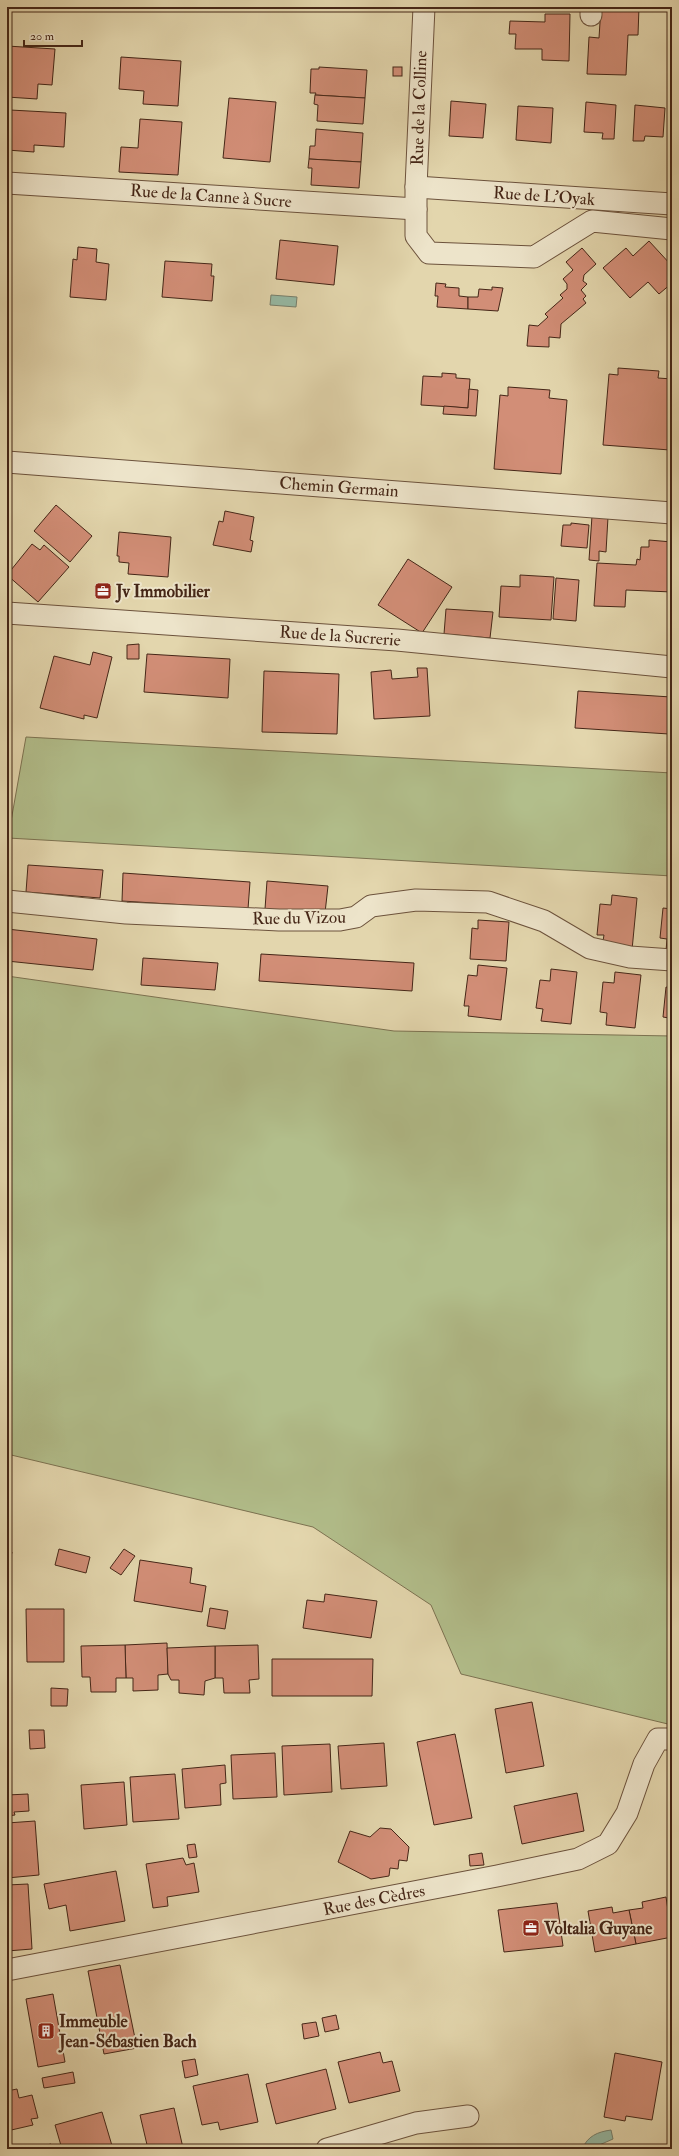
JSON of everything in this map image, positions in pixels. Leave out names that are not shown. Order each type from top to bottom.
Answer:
[{"type":"street","name":"Rue de la Colline","points":[[424,7],[416,187],[416,236],[429,253],[534,257],[592,221],[672,229]]},
{"type":"street","name":"Rue de la Canne à Sucre","points":[[7,183],[416,210]]},
{"type":"street","name":"Rue de L'Oyak","points":[[416,187],[672,204]]},
{"type":"street","name":"Chemin Germain","points":[[7,462],[672,513]]},
{"type":"street","name":"Rue de la Sucrerie","points":[[7,612],[397,640],[672,667]]},
{"type":"street","name":"Rue du Vizou","points":[[7,900],[126,912],[279,920],[340,920],[356,917],[372,906],[416,900],[488,902],[544,922],[590,948],[630,957],[672,960]]},
{"type":"street","name":"Rue des Cèdres","points":[[7,1970],[497,1876],[578,1859],[608,1844],[627,1813],[644,1764],[658,1738],[672,1739]]},
{"type":"street","points":[[327,2149],[416,2123],[468,2116]]},
{"type":"shaded area","points":[[271,295],[297,297],[296,307],[270,305]]},
{"type":"shaded area","points":[[26,737],[672,773],[672,876],[8,838]]},
{"type":"shaded area","points":[[7,976],[394,1031],[672,1036],[672,1725],[461,1674],[431,1605],[313,1527],[7,1454]]},
{"type":"shaded area","points":[[611,2130],[613,2139],[597,2146],[595,2149],[582,2149],[587,2141],[594,2135]]},
{"type":"building","points":[[601,7],[639,7],[638,35],[628,35],[626,75],[587,74],[589,37],[599,38]]},
{"type":"building","points":[[545,14],[570,14],[569,61],[542,60],[542,49],[515,49],[516,34],[509,34],[510,21],[545,22]]},
{"type":"building","points":[[7,46],[55,49],[52,85],[38,84],[37,99],[7,97]]},
{"type":"building","points":[[121,57],[181,61],[178,106],[143,104],[144,91],[119,89]]},
{"type":"building","points":[[319,67],[367,70],[365,98],[315,95],[316,93],[310,93],[311,69],[319,69]]},
{"type":"building","points":[[393,67],[402,67],[402,76],[393,76]]},
{"type":"building","points":[[315,95],[365,98],[363,124],[317,121],[318,105],[314,104]]},
{"type":"building","points":[[229,98],[276,102],[270,162],[223,158]]},
{"type":"building","points":[[451,101],[486,104],[483,138],[449,136]]},
{"type":"building","points":[[586,102],[616,105],[614,139],[602,139],[603,133],[584,132]]},
{"type":"building","points":[[635,105],[665,108],[663,137],[645,136],[644,141],[633,141]]},
{"type":"building","points":[[518,106],[553,108],[551,143],[516,140]]},
{"type":"building","points":[[10,110],[66,113],[64,147],[34,145],[34,152],[7,150]]},
{"type":"building","points":[[140,119],[182,122],[178,175],[119,172],[121,147],[138,148]]},
{"type":"building","points":[[316,129],[363,133],[361,162],[309,159],[310,146],[315,146]]},
{"type":"building","points":[[309,159],[361,162],[359,188],[311,185],[312,168],[308,168]]},
{"type":"building","points":[[280,240],[338,246],[334,285],[276,279]]},
{"type":"building","points":[[649,241],[672,266],[672,283],[659,294],[648,282],[630,298],[603,268],[626,248],[633,256]]},
{"type":"building","points":[[78,247],[97,249],[96,262],[109,264],[106,300],[70,297],[73,259],[77,260]]},
{"type":"building","points":[[582,248],[596,264],[584,275],[583,281],[587,284],[581,290],[586,296],[583,299],[586,303],[561,324],[560,338],[549,337],[549,347],[527,346],[529,325],[538,326],[548,317],[545,314],[563,298],[560,295],[567,289],[567,284],[563,279],[573,270],[566,262]]},
{"type":"building","points":[[165,261],[212,264],[211,276],[214,276],[212,301],[162,297]]},
{"type":"building","points":[[436,283],[446,284],[445,287],[459,288],[459,296],[468,297],[468,309],[437,307],[438,296],[435,296]]},
{"type":"building","points":[[492,287],[503,288],[498,311],[468,309],[468,297],[478,297],[479,289],[492,290]]},
{"type":"building","points":[[618,368],[659,371],[658,378],[672,379],[670,450],[603,445],[609,374],[618,375]]},
{"type":"building","points":[[442,373],[456,374],[456,378],[470,379],[468,408],[421,405],[423,376],[442,377]]},
{"type":"building","points":[[508,387],[550,390],[549,398],[567,400],[561,474],[494,469],[500,395],[508,396]]},
{"type":"building","points":[[469,389],[478,390],[476,416],[443,414],[444,406],[468,408]]},
{"type":"building","points":[[56,505],[92,536],[70,562],[34,531]]},
{"type":"building","points":[[225,511],[254,517],[250,540],[253,541],[251,552],[213,545],[219,521],[223,522]]},
{"type":"building","points":[[592,516],[608,517],[606,552],[599,551],[599,561],[589,560]]},
{"type":"building","points":[[571,523],[589,525],[587,548],[561,546],[563,525],[571,525]]},
{"type":"building","points":[[119,532],[171,537],[168,577],[128,574],[129,563],[119,562],[119,556],[117,556]]},
{"type":"building","points":[[649,540],[672,542],[672,592],[626,590],[625,607],[594,606],[597,563],[636,565],[637,559],[640,560],[641,547],[649,547]]},
{"type":"building","points":[[32,544],[40,550],[44,545],[69,567],[38,602],[7,575]]},
{"type":"building","points":[[408,559],[452,587],[422,633],[378,605]]},
{"type":"building","points":[[520,575],[554,577],[551,620],[499,617],[501,586],[520,587]]},
{"type":"building","points":[[556,578],[579,580],[576,621],[553,619]]},
{"type":"building","points":[[446,609],[493,612],[490,638],[444,634]]},
{"type":"building","points":[[139,644],[139,659],[127,659],[127,645]]},
{"type":"building","points":[[93,652],[112,657],[97,718],[84,715],[84,719],[40,708],[54,656],[90,665]]},
{"type":"building","points":[[147,654],[230,659],[228,698],[144,692]]},
{"type":"building","points":[[417,668],[427,668],[430,716],[374,719],[371,672],[391,670],[392,679],[418,677]]},
{"type":"building","points":[[264,671],[339,674],[337,734],[262,732]]},
{"type":"building","points":[[578,691],[671,697],[669,734],[575,728]]},
{"type":"building","points":[[28,865],[103,870],[100,898],[26,892]]},
{"type":"building","points":[[123,873],[250,882],[248,909],[122,901]]},
{"type":"building","points":[[267,881],[328,886],[325,913],[265,909]]},
{"type":"building","points":[[612,895],[637,898],[632,950],[602,947],[604,935],[597,935],[600,904],[611,905]]},
{"type":"building","points":[[663,908],[672,909],[672,951],[666,951],[667,939],[660,938]]},
{"type":"building","points":[[478,920],[509,922],[506,961],[470,959],[472,928],[478,929]]},
{"type":"building","points":[[7,929],[97,939],[93,970],[7,961]]},
{"type":"building","points":[[261,954],[414,963],[412,991],[259,981]]},
{"type":"building","points":[[143,958],[218,963],[215,990],[141,985]]},
{"type":"building","points":[[478,965],[507,968],[501,1020],[468,1016],[469,1006],[464,1006],[468,975],[477,976]]},
{"type":"building","points":[[551,969],[577,972],[571,1024],[541,1021],[543,1009],[536,1008],[540,980],[550,981]]},
{"type":"building","points":[[615,972],[641,975],[635,1028],[606,1025],[607,1013],[600,1012],[603,982],[614,983]]},
{"type":"building","points":[[666,987],[672,988],[672,1026],[668,1026],[669,1018],[663,1017]]},
{"type":"building","points":[[59,1549],[90,1557],[86,1573],[55,1565]]},
{"type":"building","points":[[124,1549],[135,1556],[121,1575],[110,1568]]},
{"type":"building","points":[[7,1551],[12,1552],[7,1576]]},
{"type":"building","points":[[140,1560],[192,1568],[190,1583],[206,1586],[202,1612],[134,1601]]},
{"type":"building","points":[[325,1594],[377,1601],[371,1638],[303,1628],[307,1600],[324,1602]]},
{"type":"building","points":[[210,1608],[228,1611],[225,1629],[207,1626]]},
{"type":"building","points":[[26,1609],[64,1609],[64,1662],[27,1662]]},
{"type":"building","points":[[167,1643],[168,1674],[158,1675],[158,1690],[133,1691],[133,1678],[126,1678],[125,1645]]},
{"type":"building","points":[[125,1645],[126,1678],[116,1678],[116,1692],[91,1692],[90,1677],[82,1677],[81,1646]]},
{"type":"building","points":[[258,1645],[259,1679],[249,1680],[250,1693],[224,1693],[223,1678],[215,1678],[215,1646]]},
{"type":"building","points":[[215,1646],[215,1678],[205,1681],[204,1695],[179,1693],[179,1680],[171,1680],[168,1674],[167,1648]]},
{"type":"building","points":[[272,1659],[373,1659],[372,1696],[272,1696]]},
{"type":"building","points":[[51,1688],[68,1689],[67,1706],[51,1706]]},
{"type":"building","points":[[532,1702],[544,1766],[506,1773],[495,1709]]},
{"type":"building","points":[[29,1730],[44,1730],[45,1748],[30,1749]]},
{"type":"building","points":[[455,1734],[472,1818],[434,1825],[417,1742]]},
{"type":"building","points":[[384,1743],[387,1786],[341,1789],[338,1746]]},
{"type":"building","points":[[330,1744],[332,1792],[284,1795],[282,1746]]},
{"type":"building","points":[[275,1753],[277,1797],[233,1799],[231,1755]]},
{"type":"building","points":[[7,1762],[9,1762],[11,1784],[7,1784]]},
{"type":"building","points":[[225,1765],[226,1783],[220,1784],[221,1805],[185,1808],[182,1769]]},
{"type":"building","points":[[175,1774],[179,1819],[133,1822],[130,1777]]},
{"type":"building","points":[[124,1782],[127,1825],[84,1829],[81,1785]]},
{"type":"building","points":[[577,1793],[584,1831],[522,1844],[514,1806]]},
{"type":"building","points":[[28,1794],[29,1811],[14,1812],[15,1815],[7,1816],[7,1795]]},
{"type":"building","points":[[35,1821],[39,1875],[7,1878],[7,1823]]},
{"type":"building","points":[[380,1828],[391,1829],[409,1847],[407,1861],[399,1860],[398,1869],[390,1868],[389,1876],[371,1879],[338,1862],[350,1831],[370,1837]]},
{"type":"building","points":[[195,1844],[197,1857],[189,1858],[187,1845]]},
{"type":"building","points":[[482,1853],[484,1865],[470,1866],[469,1855]]},
{"type":"building","points":[[183,1858],[186,1865],[194,1863],[199,1892],[167,1897],[168,1906],[153,1908],[146,1864]]},
{"type":"building","points":[[116,1871],[125,1921],[70,1931],[66,1905],[49,1909],[44,1884]]},
{"type":"building","points":[[28,1884],[32,1949],[7,1951],[7,1885]]},
{"type":"building","points":[[666,1897],[672,1937],[636,1944],[629,1910],[643,1908],[642,1902]]},
{"type":"building","points":[[557,1903],[563,1946],[504,1952],[498,1910]]},
{"type":"building","points":[[612,1907],[613,1913],[629,1910],[636,1944],[595,1952],[588,1911]]},
{"type":"building","points":[[120,1965],[137,2048],[104,2054],[88,1971]]},
{"type":"building","name":"Immeuble Jean-Sébastien Bach","points":[[53,1994],[65,2062],[38,2067],[26,1999]]},
{"type":"building","points":[[336,2015],[339,2029],[325,2032],[322,2018]]},
{"type":"building","points":[[316,2022],[319,2036],[304,2039],[302,2024]]},
{"type":"building","points":[[380,2052],[383,2063],[392,2061],[400,2091],[349,2103],[338,2062]]},
{"type":"building","points":[[615,2053],[662,2062],[652,2120],[626,2116],[625,2121],[604,2117]]},
{"type":"building","points":[[195,2059],[198,2075],[185,2078],[182,2061]]},
{"type":"building","points":[[326,2069],[336,2109],[276,2124],[266,2084]]},
{"type":"building","points":[[73,2072],[75,2083],[44,2088],[42,2078]]},
{"type":"building","points":[[248,2074],[258,2122],[220,2130],[218,2122],[202,2125],[193,2086]]},
{"type":"building","points":[[17,2089],[19,2098],[32,2095],[38,2118],[31,2119],[33,2125],[7,2131],[7,2091]]},
{"type":"building","points":[[174,2108],[183,2148],[148,2149],[140,2115]]},
{"type":"building","points":[[102,2112],[113,2149],[62,2149],[55,2125]]},
{"type":"building","points":[[51,2144],[52,2149],[28,2149]]},
{"type":"building","points":[[645,2148],[645,2149],[596,2149]]},
{"type":"place","name":"Jv Immobilier","points":[[103,591]]},
{"type":"place","name":"Voltalia Guyane","points":[[531,1928]]},
{"type":"place","name":"Immeuble Jean-Sébastien Bach","points":[[46,2031]]}]
